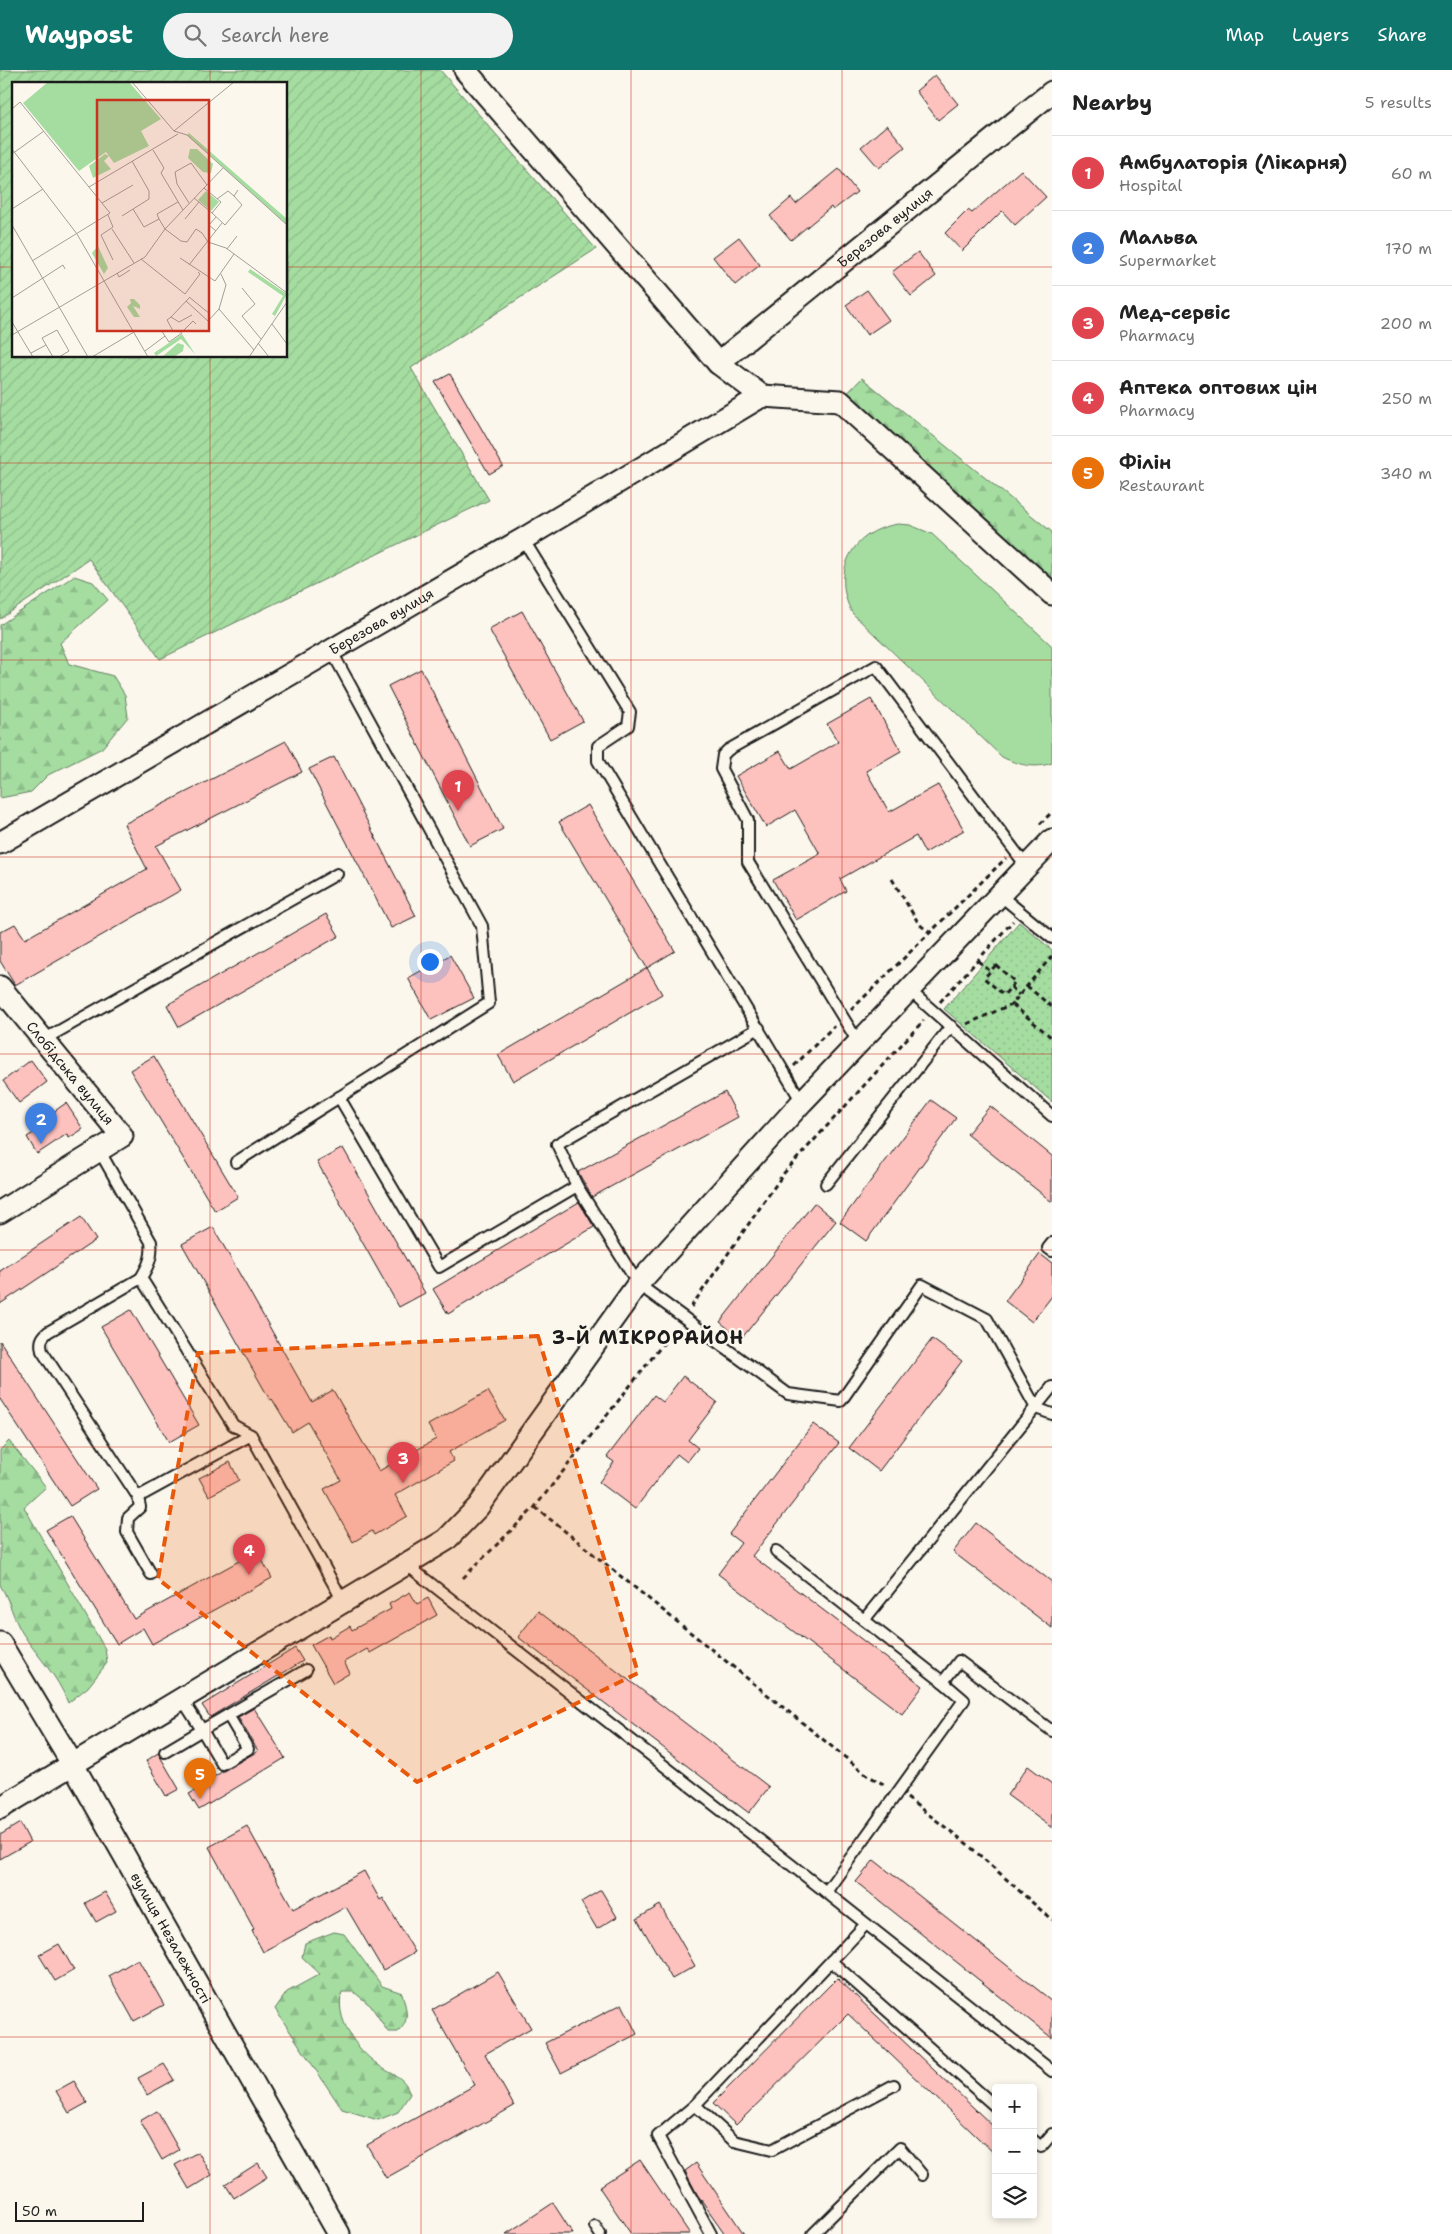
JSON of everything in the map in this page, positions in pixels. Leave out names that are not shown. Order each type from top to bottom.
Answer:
[{"type":"street","points":[[465,70],[718,363],[762,396],[840,401],[1052,594]]},
{"type":"street","name":"Березова вулиця","points":[[718,363],[1052,92]]},
{"type":"street","name":"Березова вулиця","points":[[0,843],[523,539],[762,396]]},
{"type":"street","points":[[0,1808],[343,1601],[408,1565],[446,1540],[478,1507],[638,1284],[802,1102],[908,989],[1001,896],[1052,840]]},
{"type":"street","name":"Слобідська вулиця","points":[[0,987],[122,1136],[99,1150]]},
{"type":"street","points":[[0,1212],[99,1150]]},
{"type":"street","name":"вулиця Незалежності","points":[[0,1643],[73,1765],[339,2234]]},
{"type":"lane","points":[[523,539],[630,712],[628,726],[598,746],[598,761],[802,1102]]},
{"type":"lane","points":[[236,1162],[489,1003],[482,926],[331,650]]},
{"type":"lane","points":[[858,1042],[748,862],[750,824],[720,769],[723,755],[734,746],[876,666],[1027,868]]},
{"type":"lane","points":[[43,1040],[337,874]]},
{"type":"lane","points":[[1001,896],[1052,938]]},
{"type":"lane","points":[[908,989],[1052,1116]]},
{"type":"lane","points":[[826,1184],[953,1027]]},
{"type":"lane","points":[[759,1028],[557,1144],[577,1186],[638,1284],[683,1319],[788,1394],[841,1401],[922,1285],[987,1319],[1036,1408],[1052,1414]]},
{"type":"lane","points":[[339,1097],[440,1267],[577,1186]]},
{"type":"lane","points":[[99,1150],[151,1242],[150,1264],[141,1278],[48,1332],[40,1343],[42,1351],[138,1497],[140,1507],[128,1518],[127,1532],[151,1574]]},
{"type":"lane","points":[[1052,1243],[1048,1248],[1052,1251]]},
{"type":"lane","points":[[141,1278],[233,1425],[251,1435],[343,1601]]},
{"type":"lane","points":[[864,1620],[1052,1387]]},
{"type":"lane","points":[[138,1497],[251,1435]]},
{"type":"lane","points":[[776,1551],[964,1700],[826,1892]]},
{"type":"lane","points":[[408,1565],[1052,2071]]},
{"type":"lane","points":[[943,1682],[960,1661],[1052,1731]]},
{"type":"lane","points":[[165,1752],[306,1670]]},
{"type":"lane","points":[[182,1699],[222,1764],[248,1748],[228,1715]]},
{"type":"lane","points":[[711,2234],[658,2136],[696,2105],[866,1924]]},
{"type":"lane","points":[[831,1961],[992,2102]]},
{"type":"lane","points":[[696,2105],[734,2141],[772,2150],[894,2085]]},
{"type":"lane","points":[[1037,2144],[1041,2147],[1052,2134]]},
{"type":"lane","points":[[813,2234],[900,2148],[922,2175]]},
{"type":"path","points":[[848,1013],[1052,812]]},
{"type":"path","points":[[892,880],[919,924],[930,933]]},
{"type":"path","points":[[463,1578],[534,1507],[683,1319],[784,1173],[1022,912]]},
{"type":"path","points":[[953,1027],[1012,1004],[1052,956]]},
{"type":"path","points":[[978,961],[990,971]]},
{"type":"path","points":[[996,965],[1016,982],[1011,987],[1004,995],[984,978],[996,965]]},
{"type":"path","points":[[1027,986],[1052,1007]]},
{"type":"path","points":[[1011,987],[1019,995]]},
{"type":"path","points":[[1012,1004],[1052,1038]]},
{"type":"path","points":[[786,1073],[841,1020]]},
{"type":"path","points":[[534,1507],[867,1776],[898,1792],[966,1843],[1052,1920]]},
{"type":"highlighted area","points":[[538,1336],[638,1673],[417,1782],[158,1579],[198,1353]]},
{"type":"green space","points":[[0,70],[440,70],[596,249],[411,368],[489,500],[160,659],[89,559],[0,619]]},
{"type":"green space","points":[[862,378],[1052,532],[1052,594],[840,401]]},
{"type":"green space","points":[[898,524],[910,525],[932,534],[1052,646],[1052,763],[1039,766],[1027,765],[1002,757],[852,613],[846,598],[844,583],[845,569],[849,556],[857,544],[868,535],[882,528]]},
{"type":"green space","points":[[74,576],[93,582],[108,600],[60,643],[69,664],[113,676],[125,695],[128,717],[102,748],[48,775],[31,792],[0,798],[0,625]]},
{"type":"green space","points":[[1019,922],[1052,950],[1052,1102],[944,1009]]},
{"type":"green space","points":[[9,1441],[46,1487],[24,1507],[105,1649],[107,1663],[88,1687],[68,1703],[59,1684],[20,1628],[0,1585],[0,1450]]},
{"type":"green space","points":[[334,1932],[344,1934],[382,1986],[402,1993],[405,2004],[406,2019],[402,2028],[398,2032],[388,2032],[371,2006],[354,1992],[342,1992],[341,2012],[344,2022],[355,2041],[369,2058],[401,2079],[410,2094],[398,2112],[378,2120],[342,2109],[275,2009],[287,1992],[320,1974],[302,1957],[305,1943]]},
{"type":"building","points":[[935,75],[958,104],[938,120],[916,91]]},
{"type":"building","points":[[887,125],[905,147],[879,168],[861,147]]},
{"type":"building","points":[[839,169],[857,192],[833,210],[831,207],[791,240],[770,216],[791,198],[796,204]]},
{"type":"building","points":[[1021,170],[1046,197],[1015,225],[1002,211],[962,251],[945,233],[968,210],[972,213]]},
{"type":"building","points":[[739,237],[760,265],[735,285],[713,257]]},
{"type":"building","points":[[918,252],[936,276],[911,296],[892,272]]},
{"type":"building","points":[[867,290],[889,320],[867,335],[846,305]]},
{"type":"building","points":[[450,374],[503,466],[489,474],[435,382]]},
{"type":"building","points":[[522,611],[583,721],[550,739],[489,629]]},
{"type":"building","points":[[421,669],[503,829],[470,846],[388,686]]},
{"type":"building","points":[[871,699],[901,751],[866,771],[889,812],[938,785],[964,830],[925,853],[916,836],[840,879],[846,891],[796,920],[773,880],[820,854],[795,810],[766,827],[736,776],[780,751],[791,769],[838,742],[827,724]]},
{"type":"building","points":[[286,741],[302,772],[156,846],[181,890],[15,985],[0,961],[0,932],[15,924],[25,939],[147,869],[124,824]]},
{"type":"building","points":[[334,757],[416,916],[391,928],[309,769]]},
{"type":"building","points":[[588,805],[675,951],[647,968],[559,822]]},
{"type":"building","points":[[326,914],[339,936],[179,1027],[167,1005]]},
{"type":"building","points":[[450,955],[474,998],[431,1020],[408,978]]},
{"type":"building","points":[[647,968],[662,994],[513,1081],[498,1055]]},
{"type":"building","points":[[154,1056],[238,1197],[215,1211],[130,1070]]},
{"type":"building","points":[[31,1060],[47,1082],[19,1103],[3,1081]]},
{"type":"building","points":[[725,1092],[738,1117],[592,1197],[578,1172]]},
{"type":"building","points":[[931,1100],[956,1118],[866,1241],[840,1222]]},
{"type":"building","points":[[66,1103],[83,1129],[69,1138],[67,1134],[37,1154],[27,1137],[46,1125],[42,1120]]},
{"type":"building","points":[[990,1106],[1052,1156],[1052,1202],[967,1134]]},
{"type":"building","points":[[343,1148],[425,1293],[399,1307],[317,1162]]},
{"type":"building","points":[[579,1202],[594,1227],[448,1314],[433,1289]]},
{"type":"building","points":[[814,1203],[836,1221],[741,1339],[720,1322]]},
{"type":"building","points":[[81,1217],[96,1240],[0,1304],[0,1271]]},
{"type":"building","points":[[213,1227],[312,1402],[333,1390],[379,1471],[436,1439],[428,1425],[488,1391],[505,1420],[449,1452],[454,1461],[395,1495],[407,1516],[374,1535],[372,1531],[353,1542],[324,1489],[341,1480],[308,1422],[292,1432],[272,1399],[270,1400],[182,1244]]},
{"type":"building","points":[[1040,1254],[1052,1263],[1052,1296],[1032,1322],[1005,1301]]},
{"type":"building","points":[[131,1310],[199,1425],[169,1442],[101,1327]]},
{"type":"building","points":[[932,1339],[962,1361],[879,1471],[849,1448]]},
{"type":"building","points":[[0,1341],[97,1489],[70,1506],[0,1399]]},
{"type":"building","points":[[683,1376],[717,1402],[688,1440],[698,1448],[687,1462],[677,1454],[635,1509],[599,1482],[614,1462],[607,1457],[654,1395],[663,1402]]},
{"type":"building","points":[[813,1424],[839,1443],[752,1556],[923,1686],[902,1714],[718,1574],[741,1543],[729,1534]]},
{"type":"building","points":[[230,1462],[239,1480],[209,1496],[199,1478]]},
{"type":"building","points":[[70,1516],[134,1619],[257,1551],[272,1578],[152,1644],[143,1628],[117,1644],[46,1530]]},
{"type":"building","points":[[976,1523],[1052,1582],[1052,1628],[953,1552]]},
{"type":"building","points":[[410,1592],[417,1604],[428,1598],[437,1615],[370,1653],[367,1649],[344,1662],[350,1673],[333,1683],[311,1645],[329,1635],[330,1638],[350,1626],[352,1630],[391,1609],[389,1604]]},
{"type":"building","points":[[538,1611],[769,1787],[749,1813],[518,1637]]},
{"type":"building","points":[[295,1648],[303,1661],[210,1717],[202,1705]]},
{"type":"building","points":[[254,1708],[285,1758],[199,1810],[189,1794],[209,1783],[208,1780],[258,1751],[238,1717]]},
{"type":"building","points":[[158,1753],[179,1789],[166,1796],[146,1761]]},
{"type":"building","points":[[1028,1766],[1052,1784],[1052,1828],[1007,1795]]},
{"type":"building","points":[[20,1823],[30,1842],[0,1859],[0,1835]]},
{"type":"building","points":[[247,1826],[293,1909],[364,1871],[380,1900],[383,1898],[415,1952],[383,1970],[346,1907],[263,1952],[252,1931],[254,1929],[209,1847]]},
{"type":"building","points":[[874,1860],[1052,2001],[1052,2038],[856,1882]]},
{"type":"building","points":[[601,1890],[617,1917],[597,1929],[581,1902]]},
{"type":"building","points":[[105,1892],[116,1911],[96,1922],[85,1903]]},
{"type":"building","points":[[660,1905],[695,1966],[672,1979],[637,1919]]},
{"type":"building","points":[[59,1944],[74,1970],[55,1981],[39,1955]]},
{"type":"building","points":[[138,1959],[164,2005],[134,2021],[109,1976]]},
{"type":"building","points":[[498,1972],[531,2028],[485,2054],[514,2106],[386,2178],[367,2145],[475,2085],[432,2010]]},
{"type":"building","points":[[837,1978],[992,2125],[992,2151],[848,2014],[736,2125],[713,2103]]},
{"type":"building","points":[[622,2004],[637,2034],[561,2073],[545,2043]]},
{"type":"building","points":[[164,2064],[174,2080],[147,2095],[138,2078]]},
{"type":"building","points":[[74,2081],[87,2103],[69,2113],[56,2091]]},
{"type":"building","points":[[157,2111],[179,2150],[162,2160],[140,2121]]},
{"type":"building","points":[[198,2152],[212,2175],[189,2189],[175,2165]]},
{"type":"building","points":[[640,2160],[690,2234],[631,2234],[599,2187]]},
{"type":"building","points":[[258,2163],[267,2177],[234,2198],[225,2184]]},
{"type":"building","points":[[696,2163],[744,2234],[725,2234],[697,2194],[685,2171]]},
{"type":"building","points":[[553,2203],[573,2234],[506,2234]]},
{"type":"place","name":"Амбулаторія (Лікарня)","points":[[458,811]]},
{"type":"place","name":"Мальва","points":[[41,1144]]},
{"type":"place","name":"Мед-сервіс","points":[[403,1483]]},
{"type":"place","name":"Аптека оптових цін","points":[[249,1575]]},
{"type":"place","name":"Філін","points":[[200,1799]]},
{"type":"district","name":"3-Й МІКРОРАЙОН","points":[[648,1337]]}]
